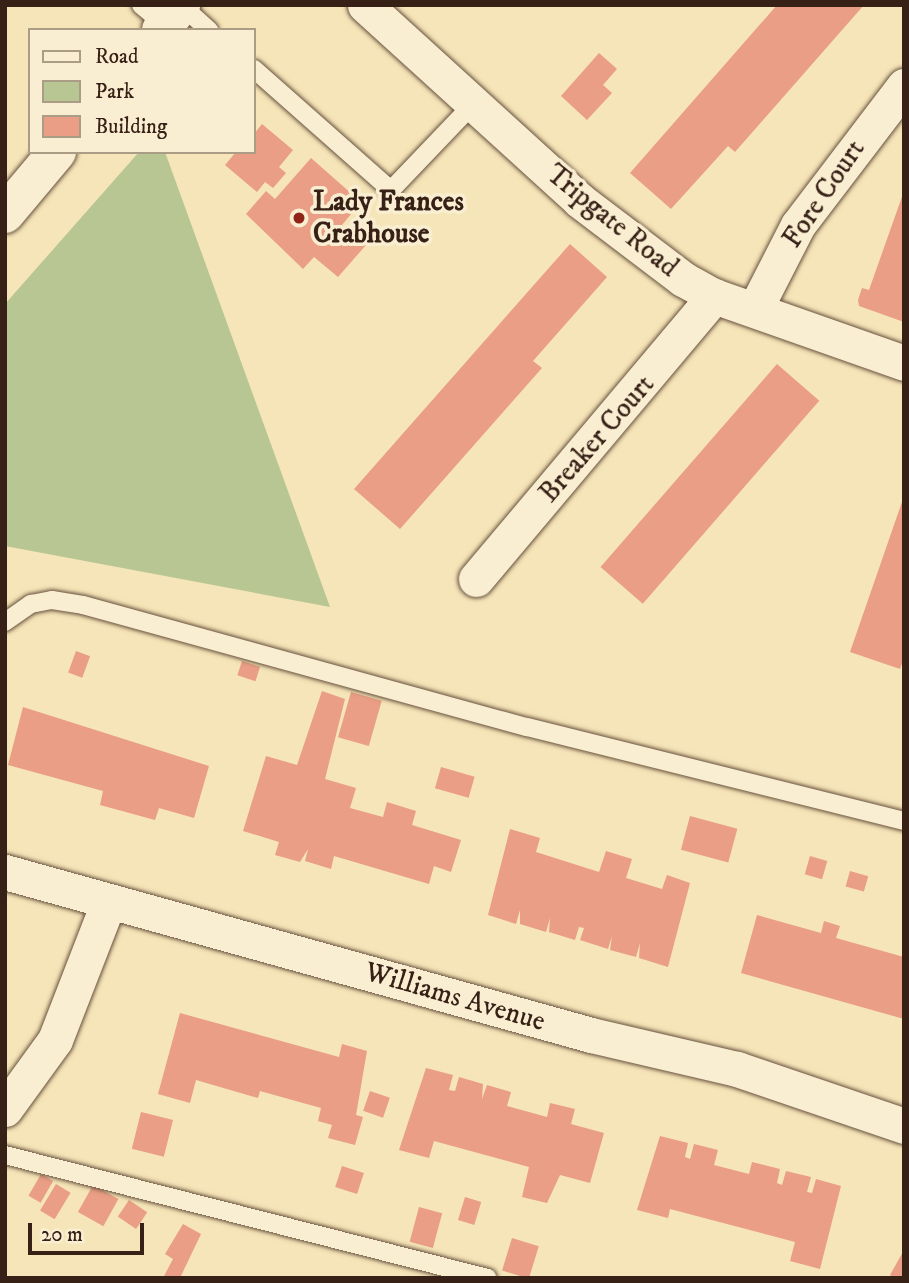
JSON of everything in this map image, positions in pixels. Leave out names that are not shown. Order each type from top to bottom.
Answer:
[{"type":"street","name":"Tripgate Road","points":[[365,5],[579,200],[653,259],[714,296],[904,363]]},
{"type":"street","name":"Fore Court","points":[[755,309],[798,225],[904,86]]},
{"type":"street","points":[[5,214],[55,154]]},
{"type":"street","name":"Breaker Court","points":[[476,579],[714,296]]},
{"type":"street","name":"Williams Avenue","points":[[5,872],[591,1035],[737,1069],[904,1126]]},
{"type":"street","points":[[5,1109],[55,1040],[109,901]]},
{"type":"lane","points":[[162,16],[202,28]]},
{"type":"lane","points":[[256,71],[391,190],[474,103]]},
{"type":"lane","points":[[5,622],[31,604],[52,600],[83,605],[527,727],[904,821]]},
{"type":"lane","points":[[5,1155],[488,1278]]},
{"type":"green space","points":[[137,154],[166,154],[330,607],[5,546],[5,304]]},
{"type":"building","points":[[777,5],[864,5],[735,152],[728,146],[671,209],[630,173]]},
{"type":"building","points":[[599,53],[617,69],[603,85],[612,93],[587,120],[561,96]]},
{"type":"building","points":[[262,124],[293,150],[279,167],[286,173],[273,188],[265,182],[257,192],[225,165],[234,154],[256,154],[256,132]]},
{"type":"building","name":"Lady Frances Crabhouse","points":[[311,158],[361,202],[342,225],[366,245],[338,277],[314,257],[303,269],[246,214],[266,191],[275,199]]},
{"type":"building","points":[[904,191],[904,322],[859,306],[858,300],[862,288],[869,290]]},
{"type":"building","points":[[570,244],[607,277],[533,361],[542,368],[400,529],[354,489]]},
{"type":"building","points":[[777,364],[819,401],[643,604],[601,567]]},
{"type":"building","points":[[903,499],[904,658],[900,669],[850,652]]},
{"type":"building","points":[[76,651],[90,656],[82,678],[68,673]]},
{"type":"building","points":[[242,661],[260,667],[255,681],[237,675]]},
{"type":"building","points":[[322,691],[345,699],[325,779],[356,788],[350,808],[383,817],[387,802],[416,811],[412,825],[461,840],[451,872],[434,866],[429,884],[334,856],[331,869],[305,861],[308,849],[300,862],[275,855],[279,842],[243,831],[266,756],[297,765]]},
{"type":"building","points":[[351,692],[382,701],[369,746],[338,737]]},
{"type":"building","points":[[23,707],[209,766],[194,818],[159,808],[155,820],[100,805],[103,791],[8,765]]},
{"type":"building","points":[[441,767],[475,777],[469,798],[435,788]]},
{"type":"building","points":[[690,816],[737,829],[728,862],[681,850]]},
{"type":"building","points":[[510,829],[540,838],[536,852],[599,872],[606,851],[632,859],[626,878],[662,889],[667,875],[690,883],[668,967],[639,958],[640,943],[636,957],[610,950],[612,936],[608,949],[580,940],[584,928],[579,927],[575,940],[549,932],[550,918],[546,932],[520,924],[520,910],[516,924],[488,915]]},
{"type":"building","points":[[810,856],[827,861],[822,879],[805,874]]},
{"type":"building","points":[[850,871],[868,876],[864,892],[846,886]]},
{"type":"building","points":[[757,915],[821,933],[824,921],[840,926],[836,938],[904,957],[904,1019],[741,973]]},
{"type":"building","points":[[180,1013],[339,1057],[342,1044],[367,1051],[356,1115],[363,1117],[355,1145],[328,1138],[332,1125],[318,1121],[321,1108],[260,1091],[258,1098],[196,1080],[190,1103],[158,1094]]},
{"type":"building","points":[[426,1068],[453,1075],[449,1090],[455,1091],[459,1077],[483,1084],[482,1099],[487,1085],[511,1092],[507,1106],[547,1117],[550,1103],[575,1109],[571,1124],[604,1133],[590,1183],[560,1175],[547,1203],[522,1197],[529,1167],[434,1141],[429,1158],[399,1150]]},
{"type":"building","points":[[370,1091],[390,1098],[383,1118],[363,1111]]},
{"type":"building","points":[[141,1112],[173,1120],[164,1157],[132,1149]]},
{"type":"building","points":[[660,1136],[688,1143],[685,1157],[690,1159],[694,1144],[718,1150],[714,1165],[749,1174],[752,1162],[780,1169],[777,1183],[782,1185],[786,1171],[811,1177],[807,1192],[812,1193],[816,1179],[841,1186],[820,1269],[790,1261],[795,1242],[670,1209],[668,1218],[637,1210]]},
{"type":"building","points":[[342,1166],[364,1173],[357,1194],[335,1187]]},
{"type":"building","points":[[41,1174],[53,1181],[41,1203],[28,1196]]},
{"type":"building","points":[[56,1184],[71,1193],[55,1219],[40,1211]]},
{"type":"building","points":[[93,1185],[118,1199],[103,1226],[78,1212]]},
{"type":"building","points":[[465,1197],[481,1202],[474,1225],[458,1220]]},
{"type":"building","points":[[129,1200],[147,1212],[136,1229],[118,1217]]},
{"type":"building","points":[[419,1207],[442,1213],[433,1248],[410,1242]]},
{"type":"building","points":[[183,1224],[201,1234],[180,1278],[163,1278],[173,1259],[165,1254]]},
{"type":"building","points":[[512,1238],[539,1246],[529,1278],[502,1271]]},
{"type":"building","points":[[904,1250],[904,1278],[894,1278],[890,1275]]},
{"type":"place","name":"Lady Frances Crabhouse","points":[[299,218]]}]
